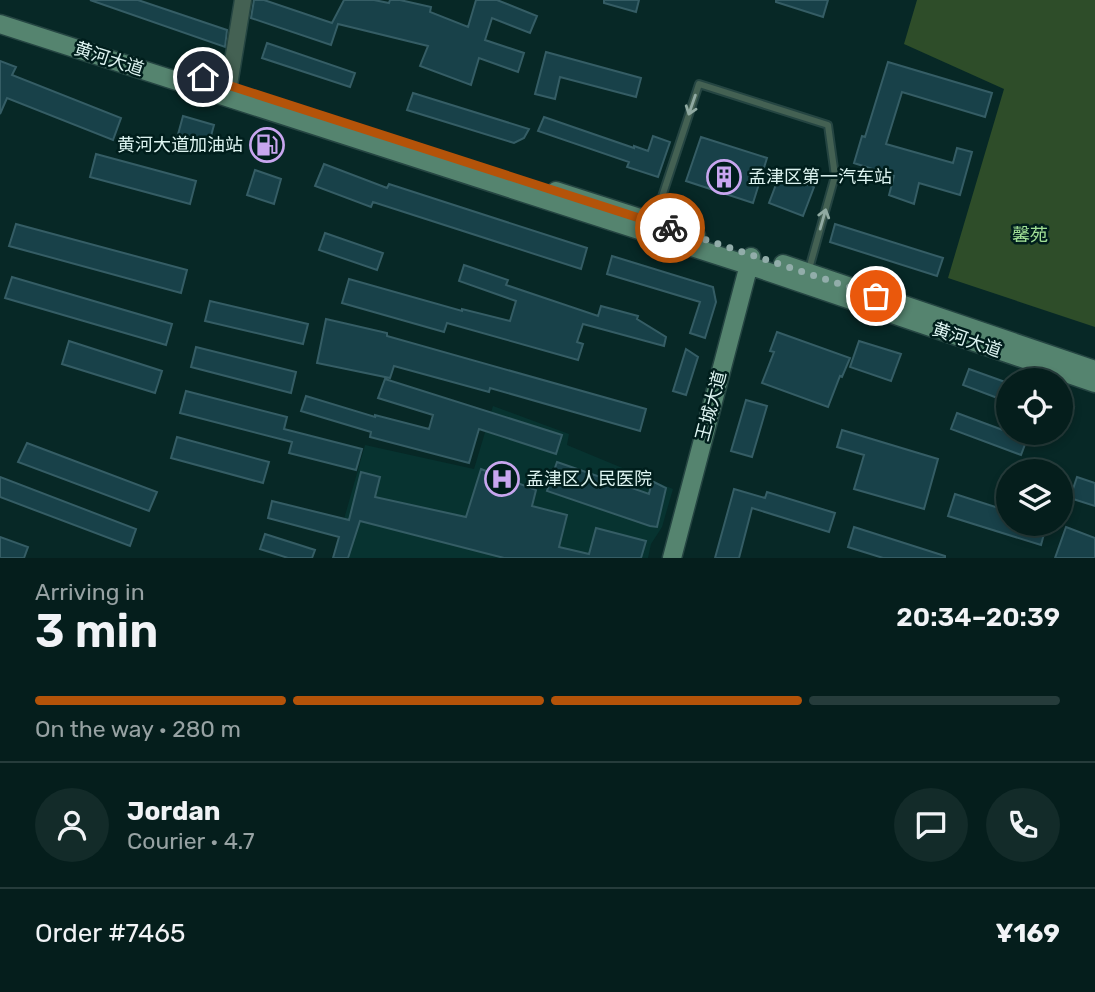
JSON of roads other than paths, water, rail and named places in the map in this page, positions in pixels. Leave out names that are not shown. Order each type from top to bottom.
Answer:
[{"type":"main road","name":"黄河大道","points":[[0,12],[229,85],[756,262],[1095,383]]},
{"type":"main road","name":"黄河大道","points":[[0,24],[652,228]]},
{"type":"main road","name":"王城大道","points":[[671,558],[756,262]]},
{"type":"main road","name":"王城大道","points":[[680,558],[756,262]]},
{"type":"main road","name":"黄河大道","points":[[806,279],[1095,370]]},
{"type":"street","points":[[229,85],[243,0]]},
{"type":"lane","points":[[652,228],[699,84],[744,97],[828,125],[835,176],[806,279]]},
{"type":"place","name":"黄河大道加油站","points":[[267,145]]},
{"type":"place","name":"孟津区第一汽车站","points":[[724,177]]},
{"type":"place","name":"孟津区人民医院","points":[[502,479]]},
{"type":"park label","name":"馨苑","points":[[1030,235]]}]
